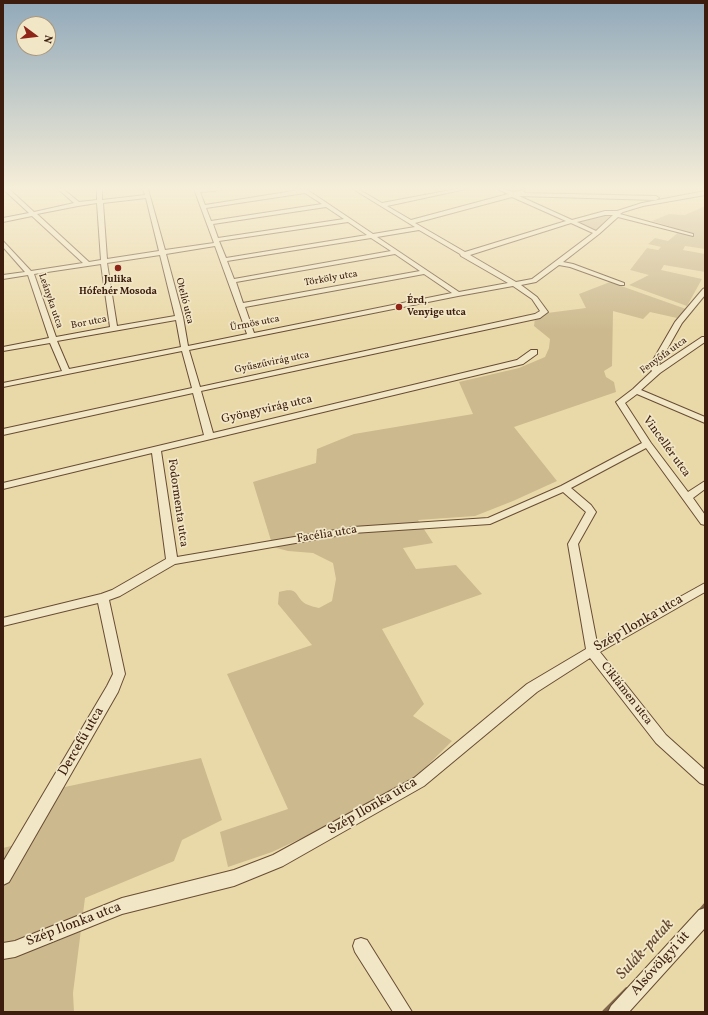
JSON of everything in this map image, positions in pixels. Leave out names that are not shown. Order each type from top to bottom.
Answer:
[{"type":"street","points":[[58,236],[88,264]]},
{"type":"street","points":[[103,236],[104,261],[114,329]]},
{"type":"street","name":"Otelló utca","points":[[157,236],[179,318],[184,348],[209,436]]},
{"type":"street","points":[[215,236],[251,335]]},
{"type":"street","points":[[3,277],[251,236]]},
{"type":"street","points":[[223,260],[364,236]]},
{"type":"street","points":[[374,236],[458,294]]},
{"type":"street","points":[[433,236],[511,284]]},
{"type":"street","points":[[464,255],[524,236]]},
{"type":"street","name":"Ürmös utca","points":[[3,385],[458,294],[534,281],[593,236]]},
{"type":"street","name":"Leányka utca","points":[[3,243],[30,273],[53,340],[66,372]]},
{"type":"street","points":[[232,281],[396,252]]},
{"type":"street","points":[[559,263],[571,265],[622,284]]},
{"type":"street","name":"Törköly utca","points":[[240,306],[425,272]]},
{"type":"street","name":"Gyűszűvirág utca","points":[[3,432],[537,316],[544,312],[534,298],[511,284]]},
{"type":"street","points":[[657,372],[653,367],[668,338],[689,308],[701,297],[705,290]]},
{"type":"street","name":"Bor utca","points":[[3,349],[179,318]]},
{"type":"street","name":"Fenyőfa utca","points":[[620,406],[620,402],[636,391],[657,372],[703,342]]},
{"type":"street","name":"Gyöngyvirág utca","points":[[3,486],[520,362],[534,352]]},
{"type":"street","points":[[636,391],[705,420]]},
{"type":"street","name":"Vincellér utca","points":[[620,406],[705,522]]},
{"type":"street","name":"Facélia utca","points":[[3,622],[102,598],[116,593],[172,561],[352,530],[490,521],[564,488],[647,444]]},
{"type":"street","name":"Fodormenta utca","points":[[156,449],[172,561]]},
{"type":"street","points":[[687,498],[705,484]]},
{"type":"street","name":"Ciklámen utca","points":[[564,488],[590,509],[591,512],[572,544],[592,651],[661,739],[705,779]]},
{"type":"street","name":"Szép Ilonka utca","points":[[3,951],[15,949],[122,906],[234,878],[278,861],[419,782],[532,688],[592,651],[705,587]]},
{"type":"street","name":"Dercefű utca","points":[[3,877],[113,688],[119,674],[102,598]]},
{"type":"street","name":"Alsóvölgyi út","points":[[617,1012],[705,916]]},
{"type":"street","points":[[361,946],[403,1012]]},
{"type":"shaded area","points":[[673,236],[705,236],[705,249],[685,246],[683,250],[705,254],[705,272],[664,265],[661,270],[702,279],[687,306],[629,285],[649,275],[630,270],[647,248],[658,250],[661,247],[648,244],[655,238],[668,241]]},
{"type":"shaded area","points":[[610,282],[686,309],[677,318],[650,312],[643,319],[613,311],[612,366],[604,371],[606,377],[614,382],[616,392],[514,427],[557,481],[475,516],[418,520],[433,543],[403,548],[416,569],[456,565],[482,594],[382,629],[424,704],[413,716],[452,741],[414,779],[317,831],[272,852],[228,867],[220,832],[288,809],[227,674],[312,645],[278,604],[279,592],[290,590],[294,591],[306,604],[319,608],[332,601],[336,579],[333,563],[313,553],[288,551],[273,547],[253,482],[316,463],[317,449],[354,434],[473,414],[459,382],[519,368],[545,357],[549,348],[550,339],[534,326],[535,318],[547,313],[586,308],[579,294]]},
{"type":"shaded area","points":[[201,758],[222,820],[182,840],[174,861],[85,898],[73,993],[74,1012],[3,1012],[3,848],[15,845],[46,791]]},
{"type":"waterway","name":"Sulák-patak","points":[[699,912],[705,905]]},
{"type":"waterway","name":"Sulák-patak","points":[[604,1012],[627,989]]},
{"type":"place","name":"Julika Hófehér Mosoda","points":[[118,268]]},
{"type":"place","name":"Érd, Venyige utca","points":[[399,307]]}]
